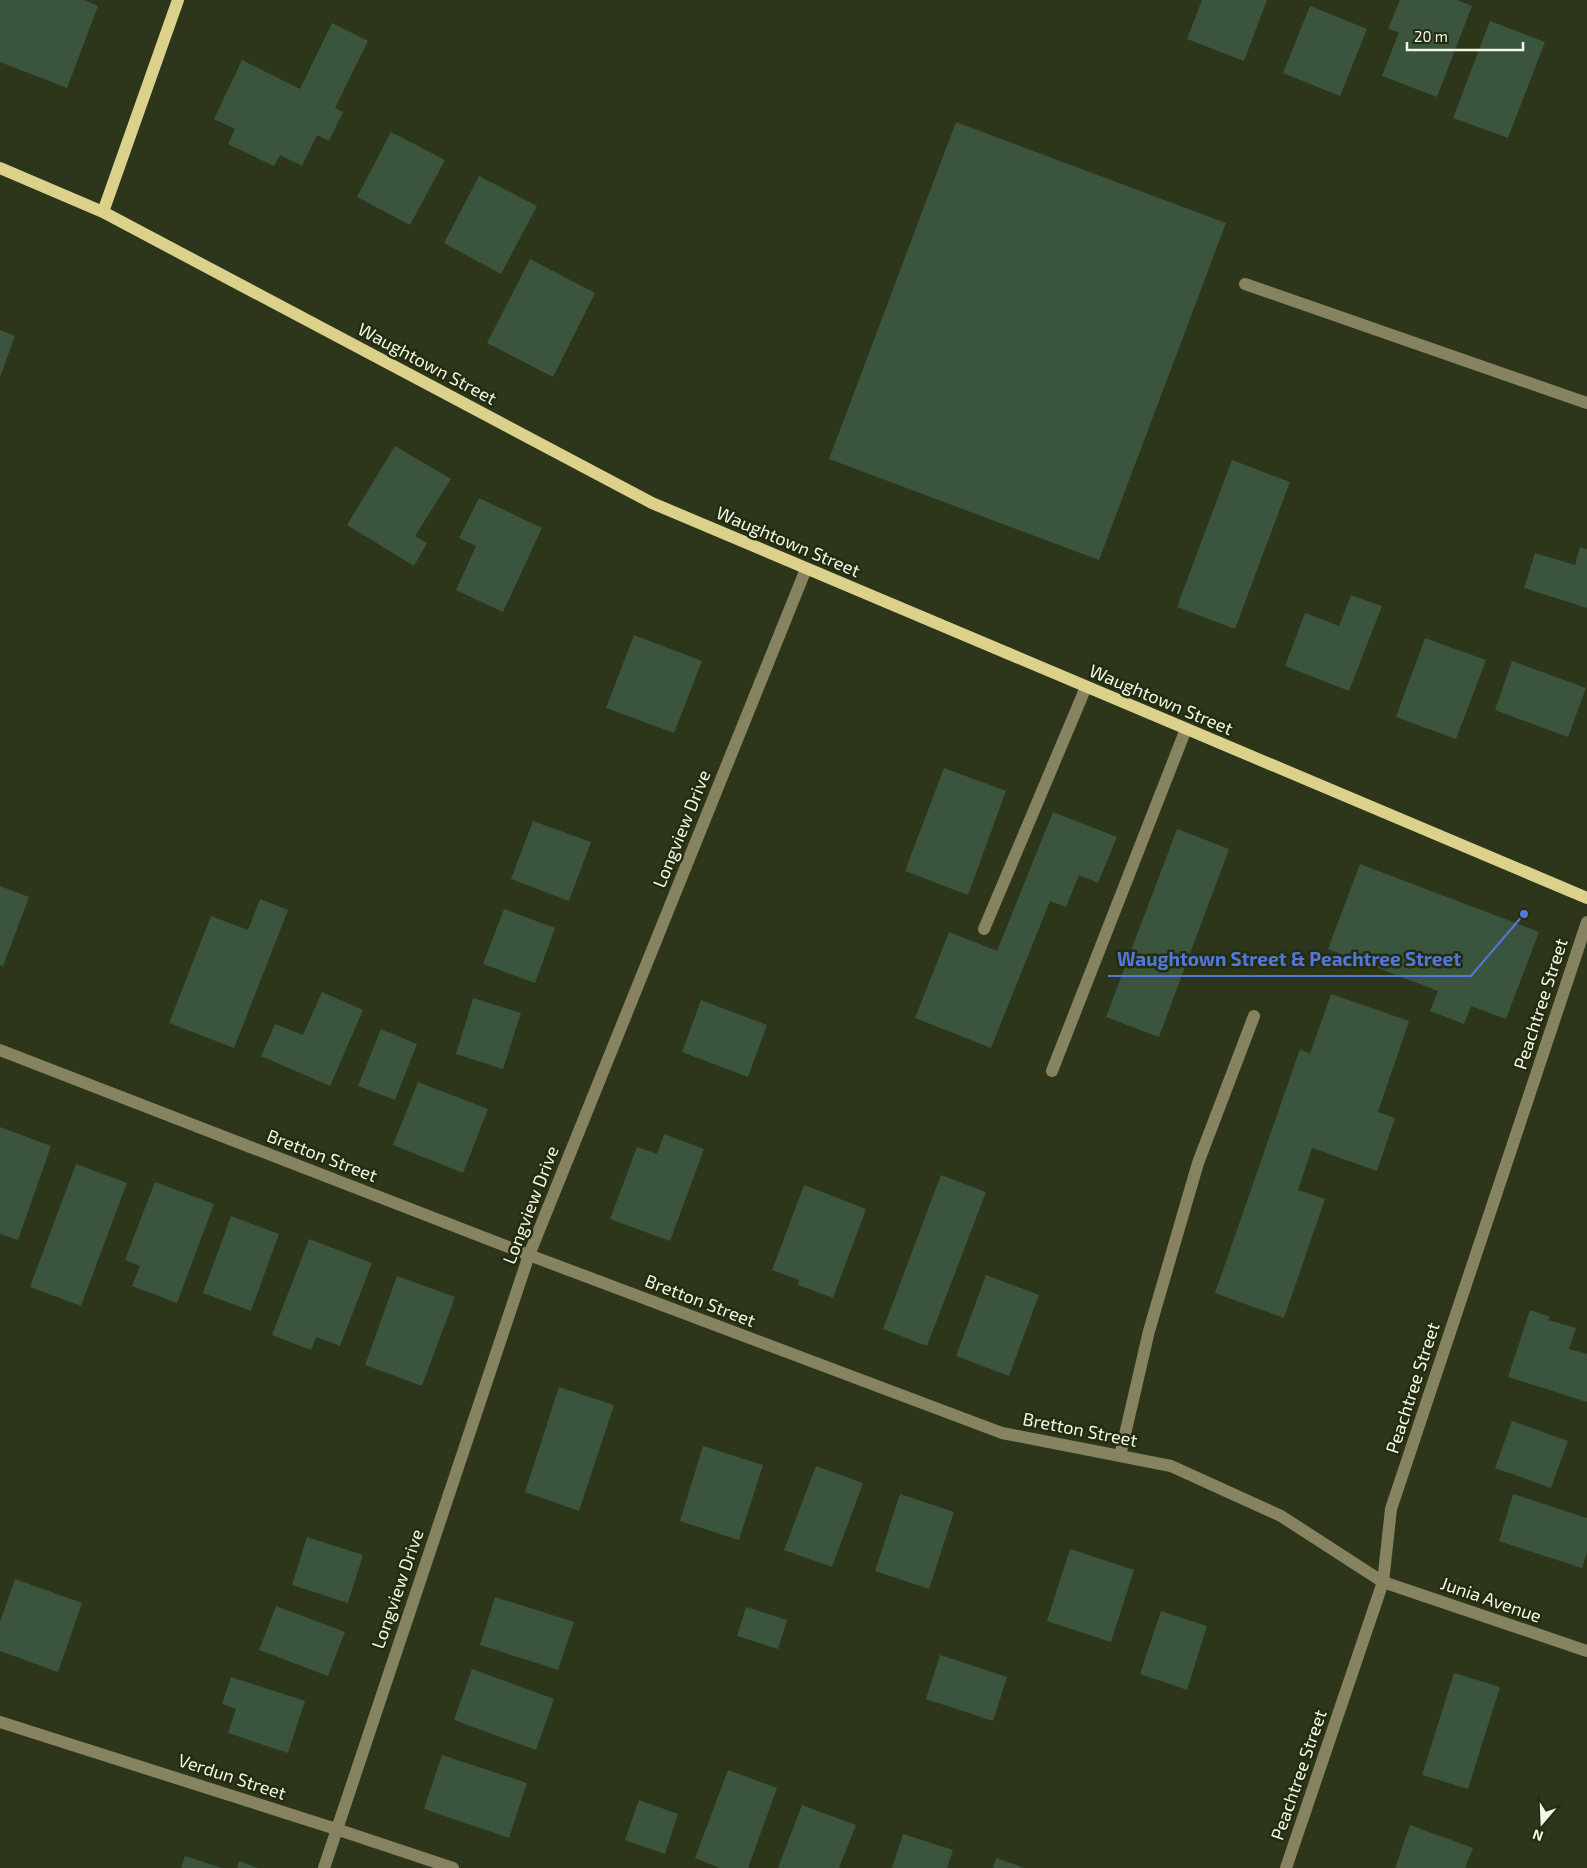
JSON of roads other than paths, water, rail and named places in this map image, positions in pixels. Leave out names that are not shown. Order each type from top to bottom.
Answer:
[{"type":"main road","points":[[103,212],[178,0]]},
{"type":"main road","name":"Waughtown Street","points":[[0,168],[103,212],[652,503],[1587,898]]},
{"type":"street","points":[[1245,284],[1587,402]]},
{"type":"street","name":"Longview Drive","points":[[324,1868],[528,1255],[806,569]]},
{"type":"street","points":[[984,929],[1086,687]]},
{"type":"street","points":[[1052,1071],[1186,729]]},
{"type":"street","name":"Peachtree Street","points":[[1286,1868],[1383,1582],[1391,1510],[1587,922]]},
{"type":"street","points":[[1120,1456],[1149,1331],[1198,1163],[1254,1016]]},
{"type":"street","name":"Bretton Street","points":[[0,1050],[528,1255],[1002,1433],[1171,1466],[1281,1516],[1383,1582]]},
{"type":"street","name":"Junia Avenue","points":[[1383,1582],[1587,1651]]},
{"type":"street","name":"Verdun Street","points":[[0,1722],[453,1868]]},
{"type":"place","name":"Waughtown Street & Peachtree Street","points":[[1524,914]]}]
